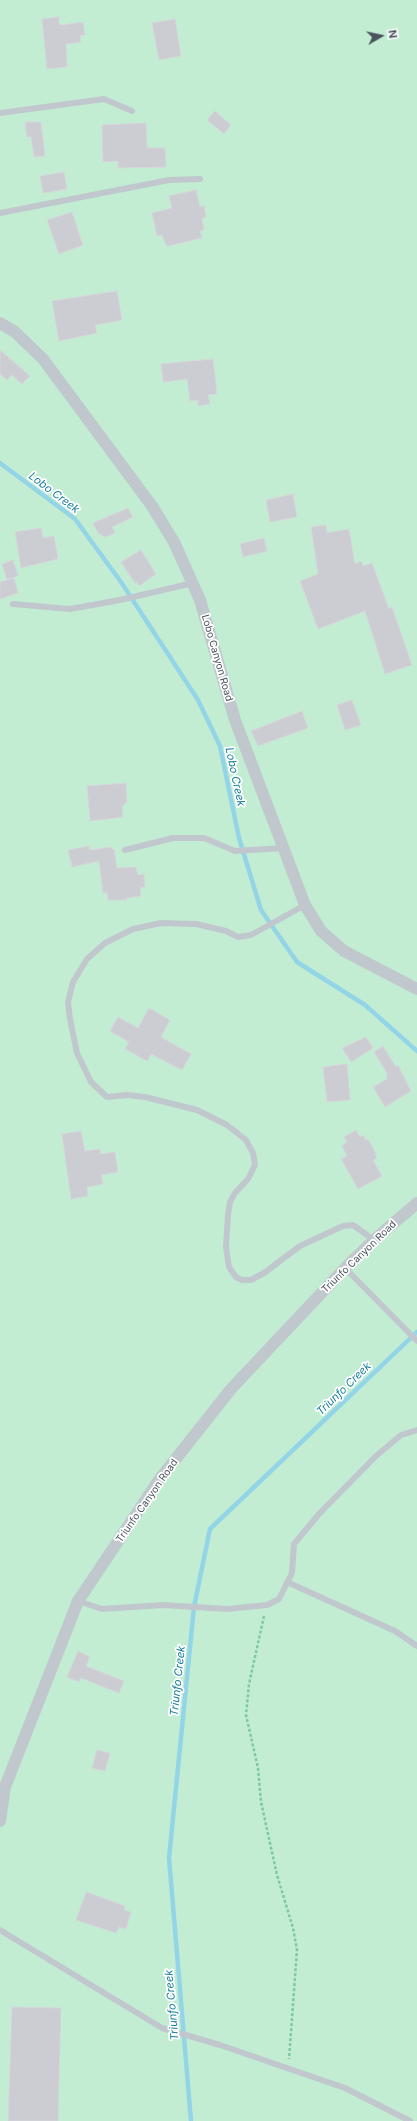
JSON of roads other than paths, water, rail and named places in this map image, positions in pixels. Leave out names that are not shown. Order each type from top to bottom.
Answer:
[{"type":"street","name":"Lobo Canyon Road","points":[[0,323],[15,332],[43,359],[152,506],[174,542],[200,600],[235,720],[305,905],[321,931],[344,951],[417,989]]},
{"type":"street","name":"Triunfo Canyon Road","points":[[0,1821],[5,1787],[78,1601],[160,1480],[231,1389],[345,1268],[374,1240],[417,1203]]},
{"type":"lane","points":[[0,113],[104,99],[132,111]]},
{"type":"lane","points":[[0,213],[169,180],[200,179]]},
{"type":"lane","points":[[13,604],[70,609],[120,600],[193,583]]},
{"type":"lane","points":[[125,850],[172,838],[204,838],[235,851],[284,848]]},
{"type":"lane","points":[[305,905],[260,931],[251,935],[238,937],[226,931],[196,924],[162,923],[133,929],[105,943],[87,959],[73,982],[68,1002],[70,1019],[78,1053],[91,1082],[107,1097],[127,1095],[145,1096],[197,1110],[227,1125],[246,1140],[253,1153],[255,1166],[248,1179],[235,1193],[230,1202],[228,1215],[226,1247],[229,1267],[236,1277],[242,1280],[251,1280],[264,1273],[300,1246],[343,1226],[353,1224],[374,1240]]},
{"type":"lane","points":[[345,1268],[417,1341]]},
{"type":"lane","points":[[78,1601],[102,1608],[163,1605],[227,1609],[267,1605],[279,1599],[292,1573],[294,1544],[319,1514],[376,1456],[401,1435],[417,1430]]},
{"type":"lane","points":[[288,1582],[395,1631],[417,1646]]},
{"type":"lane","points":[[0,1930],[162,2028],[220,2045],[345,2088],[410,2121]]},
{"type":"waterway","name":"Lobo Creek","points":[[0,463],[75,519],[121,582],[198,700],[220,746],[239,838],[261,910],[297,962],[365,1005],[417,1051]]},
{"type":"waterway","name":"Triunfo Creek","points":[[191,2121],[169,1858],[194,1607],[210,1529],[417,1332]]}]
